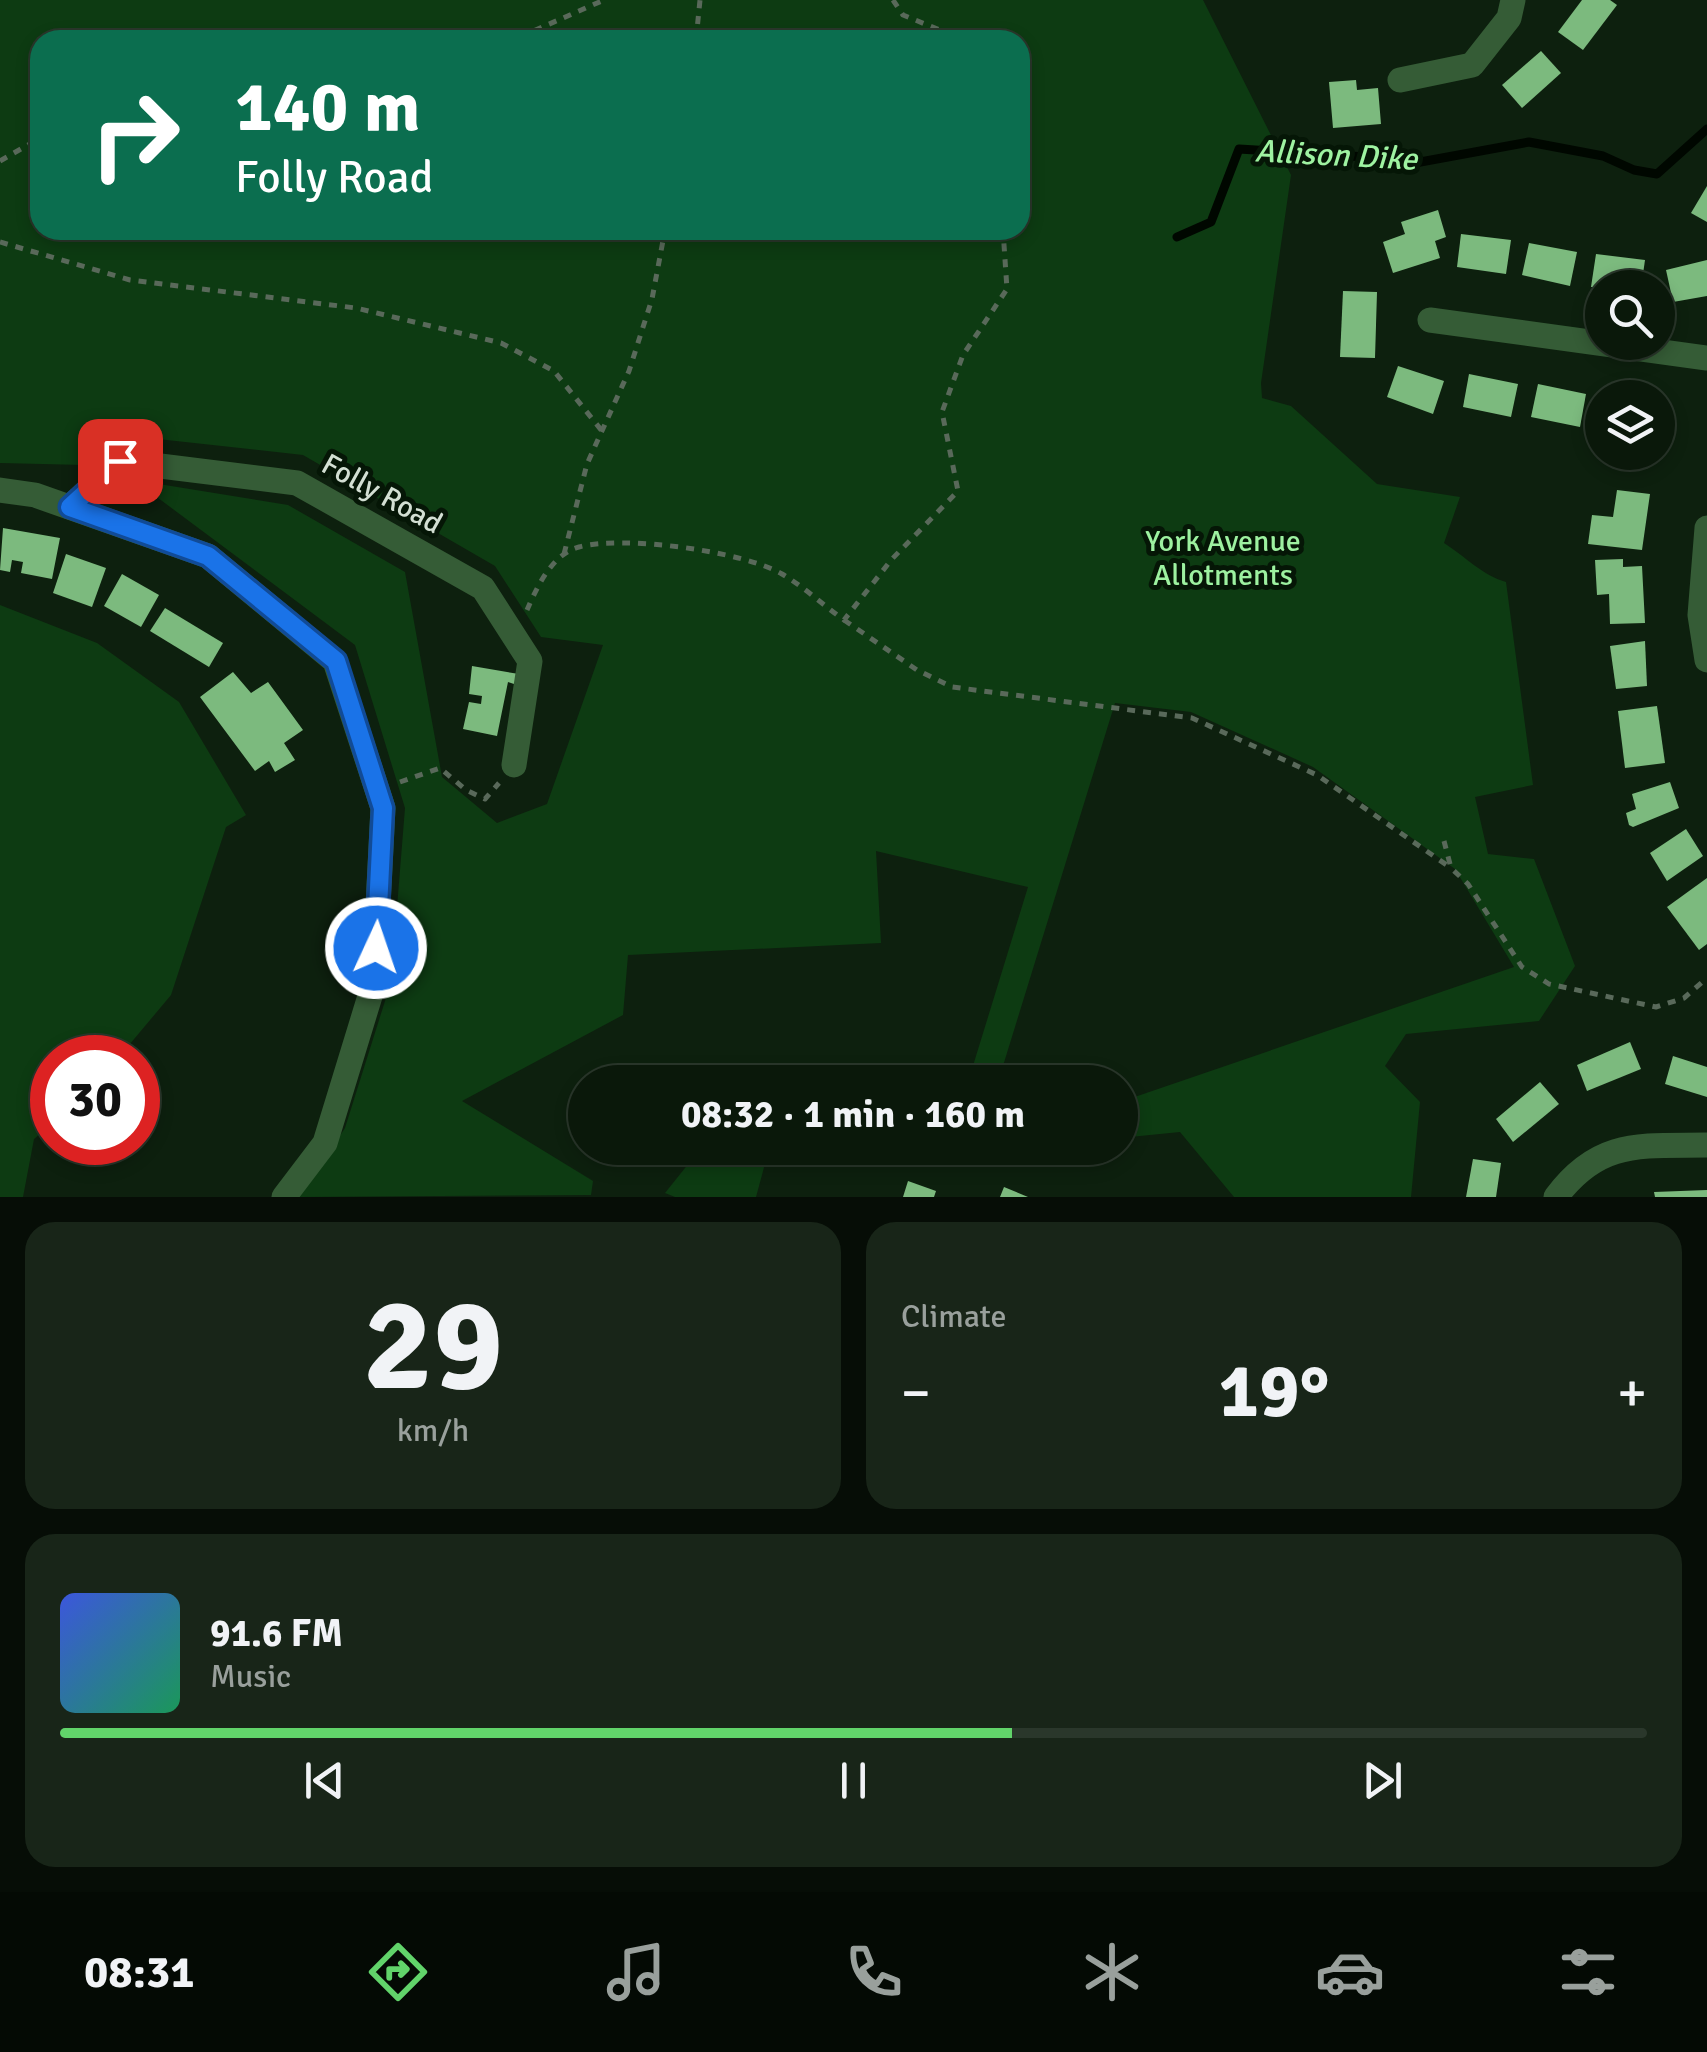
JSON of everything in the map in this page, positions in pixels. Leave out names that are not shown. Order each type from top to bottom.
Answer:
[{"type":"street","points":[[1400,80],[1472,65],[1509,18],[1514,0]]},
{"type":"street","points":[[1430,320],[1707,358]]},
{"type":"street","name":"Folly Road","points":[[70,507],[120,461],[297,483],[483,588],[530,662],[514,765]]},
{"type":"street","points":[[0,490],[36,495],[208,556],[336,661],[383,808],[374,983],[325,1143],[284,1197]]},
{"type":"street","points":[[1707,528],[1700,614],[1707,660]]},
{"type":"street","points":[[1556,1197],[1570,1177],[1595,1158],[1639,1146],[1707,1145]]},
{"type":"path","points":[[536,30],[604,0]]},
{"type":"path","points":[[697,30],[700,0]]},
{"type":"path","points":[[893,0],[903,15],[940,30]]},
{"type":"path","points":[[0,160],[30,144]]},
{"type":"path","points":[[564,557],[587,464],[629,371],[652,299],[663,240]]},
{"type":"path","points":[[844,620],[892,558],[958,492],[942,412],[963,355],[1007,289],[1005,240]]},
{"type":"path","points":[[0,242],[130,280],[356,308],[502,343],[554,371],[602,431]]},
{"type":"path","points":[[515,638],[542,574],[576,547],[639,542],[707,550],[780,572],[917,670],[952,687],[1158,711],[1207,724],[1317,775],[1451,868],[1468,884],[1522,967],[1549,984],[1656,1007],[1684,998],[1707,978]]},
{"type":"path","points":[[378,792],[440,768],[485,800],[514,765]]},
{"type":"path","points":[[1444,841],[1451,868]]},
{"type":"green space","name":"York Avenue Allotments","points":[[0,0],[1203,0],[1291,175],[1262,398],[1291,406],[1377,484],[1460,497],[1444,543],[1506,582],[1533,785],[1475,797],[1488,854],[1534,859],[1575,966],[1539,1021],[1406,1034],[1385,1066],[1420,1102],[1411,1197],[1234,1197],[1180,1132],[1138,1136],[1138,1096],[1514,967],[1455,869],[1313,767],[1191,712],[1115,703],[1003,1065],[973,1065],[1028,887],[876,851],[881,943],[628,955],[623,1015],[462,1101],[593,1181],[591,1195],[299,1197],[345,1128],[391,982],[405,808],[355,645],[134,480],[288,505],[405,572],[442,777],[497,823],[547,804],[603,645],[541,637],[495,566],[303,455],[103,433],[84,465],[0,463]]},
{"type":"green space","points":[[0,605],[97,643],[179,702],[246,815],[226,827],[171,995],[137,1035],[30,1035],[30,1160],[23,1197],[0,1197]]},
{"type":"green space","points":[[687,1165],[765,1165],[756,1197],[675,1197],[665,1193]]},
{"type":"building","points":[[1582,0],[1610,0],[1617,5],[1583,50],[1558,32]]},
{"type":"building","points":[[1541,51],[1561,73],[1522,108],[1502,85]]},
{"type":"building","points":[[1356,80],[1357,90],[1378,88],[1381,124],[1333,128],[1329,82]]},
{"type":"building","points":[[1707,186],[1707,222],[1691,213]]},
{"type":"building","points":[[1438,210],[1446,237],[1435,241],[1440,258],[1393,273],[1383,242],[1405,234],[1401,222]]},
{"type":"building","points":[[1461,234],[1511,240],[1506,274],[1457,267]]},
{"type":"building","points":[[1529,243],[1577,252],[1570,286],[1522,275]]},
{"type":"building","points":[[1596,254],[1645,260],[1644,270],[1594,270]]},
{"type":"building","points":[[1707,260],[1707,296],[1675,302],[1675,270],[1666,270]]},
{"type":"building","points":[[1343,291],[1377,292],[1375,358],[1340,357]]},
{"type":"building","points":[[1398,366],[1444,381],[1433,414],[1387,397]]},
{"type":"building","points":[[1469,374],[1518,384],[1511,417],[1463,407]]},
{"type":"building","points":[[1538,384],[1585,394],[1580,427],[1531,417]]},
{"type":"building","points":[[1617,490],[1650,494],[1642,550],[1588,544],[1592,515],[1613,517]]},
{"type":"building","points":[[3,528],[60,538],[52,579],[21,573],[23,562],[12,560],[10,572],[0,570]]},
{"type":"building","points":[[66,554],[106,568],[92,607],[53,593]]},
{"type":"building","points":[[1623,559],[1623,567],[1642,566],[1645,623],[1610,624],[1609,594],[1597,595],[1595,560]]},
{"type":"building","points":[[122,574],[159,595],[141,627],[104,606]]},
{"type":"building","points":[[165,608],[223,643],[209,667],[150,631]]},
{"type":"building","points":[[1645,641],[1647,686],[1616,689],[1610,646]]},
{"type":"building","points":[[472,666],[519,674],[517,685],[508,682],[497,736],[463,729],[469,702],[481,704],[482,696],[469,694]]},
{"type":"building","points":[[233,672],[251,693],[268,682],[303,730],[284,743],[295,760],[275,772],[269,761],[255,771],[200,697]]},
{"type":"building","points":[[1657,706],[1665,763],[1625,768],[1618,711]]},
{"type":"building","points":[[1670,782],[1679,808],[1633,827],[1629,825],[1626,813],[1636,809],[1632,794]]},
{"type":"building","points":[[1686,829],[1703,856],[1667,881],[1650,853]]},
{"type":"building","points":[[1707,878],[1707,944],[1699,950],[1667,907]]},
{"type":"building","points":[[1630,1042],[1641,1069],[1587,1091],[1577,1065]]},
{"type":"building","points":[[1673,1056],[1707,1067],[1707,1097],[1665,1084]]},
{"type":"building","points":[[1540,1082],[1559,1104],[1513,1142],[1496,1119]]},
{"type":"building","points":[[1473,1159],[1501,1163],[1496,1197],[1466,1197]]},
{"type":"building","points":[[908,1181],[936,1191],[934,1197],[903,1197]]},
{"type":"building","points":[[1004,1187],[1028,1197],[1000,1197]]},
{"type":"building","points":[[1707,1190],[1707,1197],[1655,1197],[1654,1192]]},
{"type":"waterway","name":"Allison Dike","points":[[1177,237],[1211,222],[1239,149],[1366,157],[1404,165],[1529,142],[1603,156],[1634,170],[1657,174],[1707,129]]},
{"type":"route","points":[[120,461],[70,507],[208,556],[336,661],[383,808],[376,948]]}]
